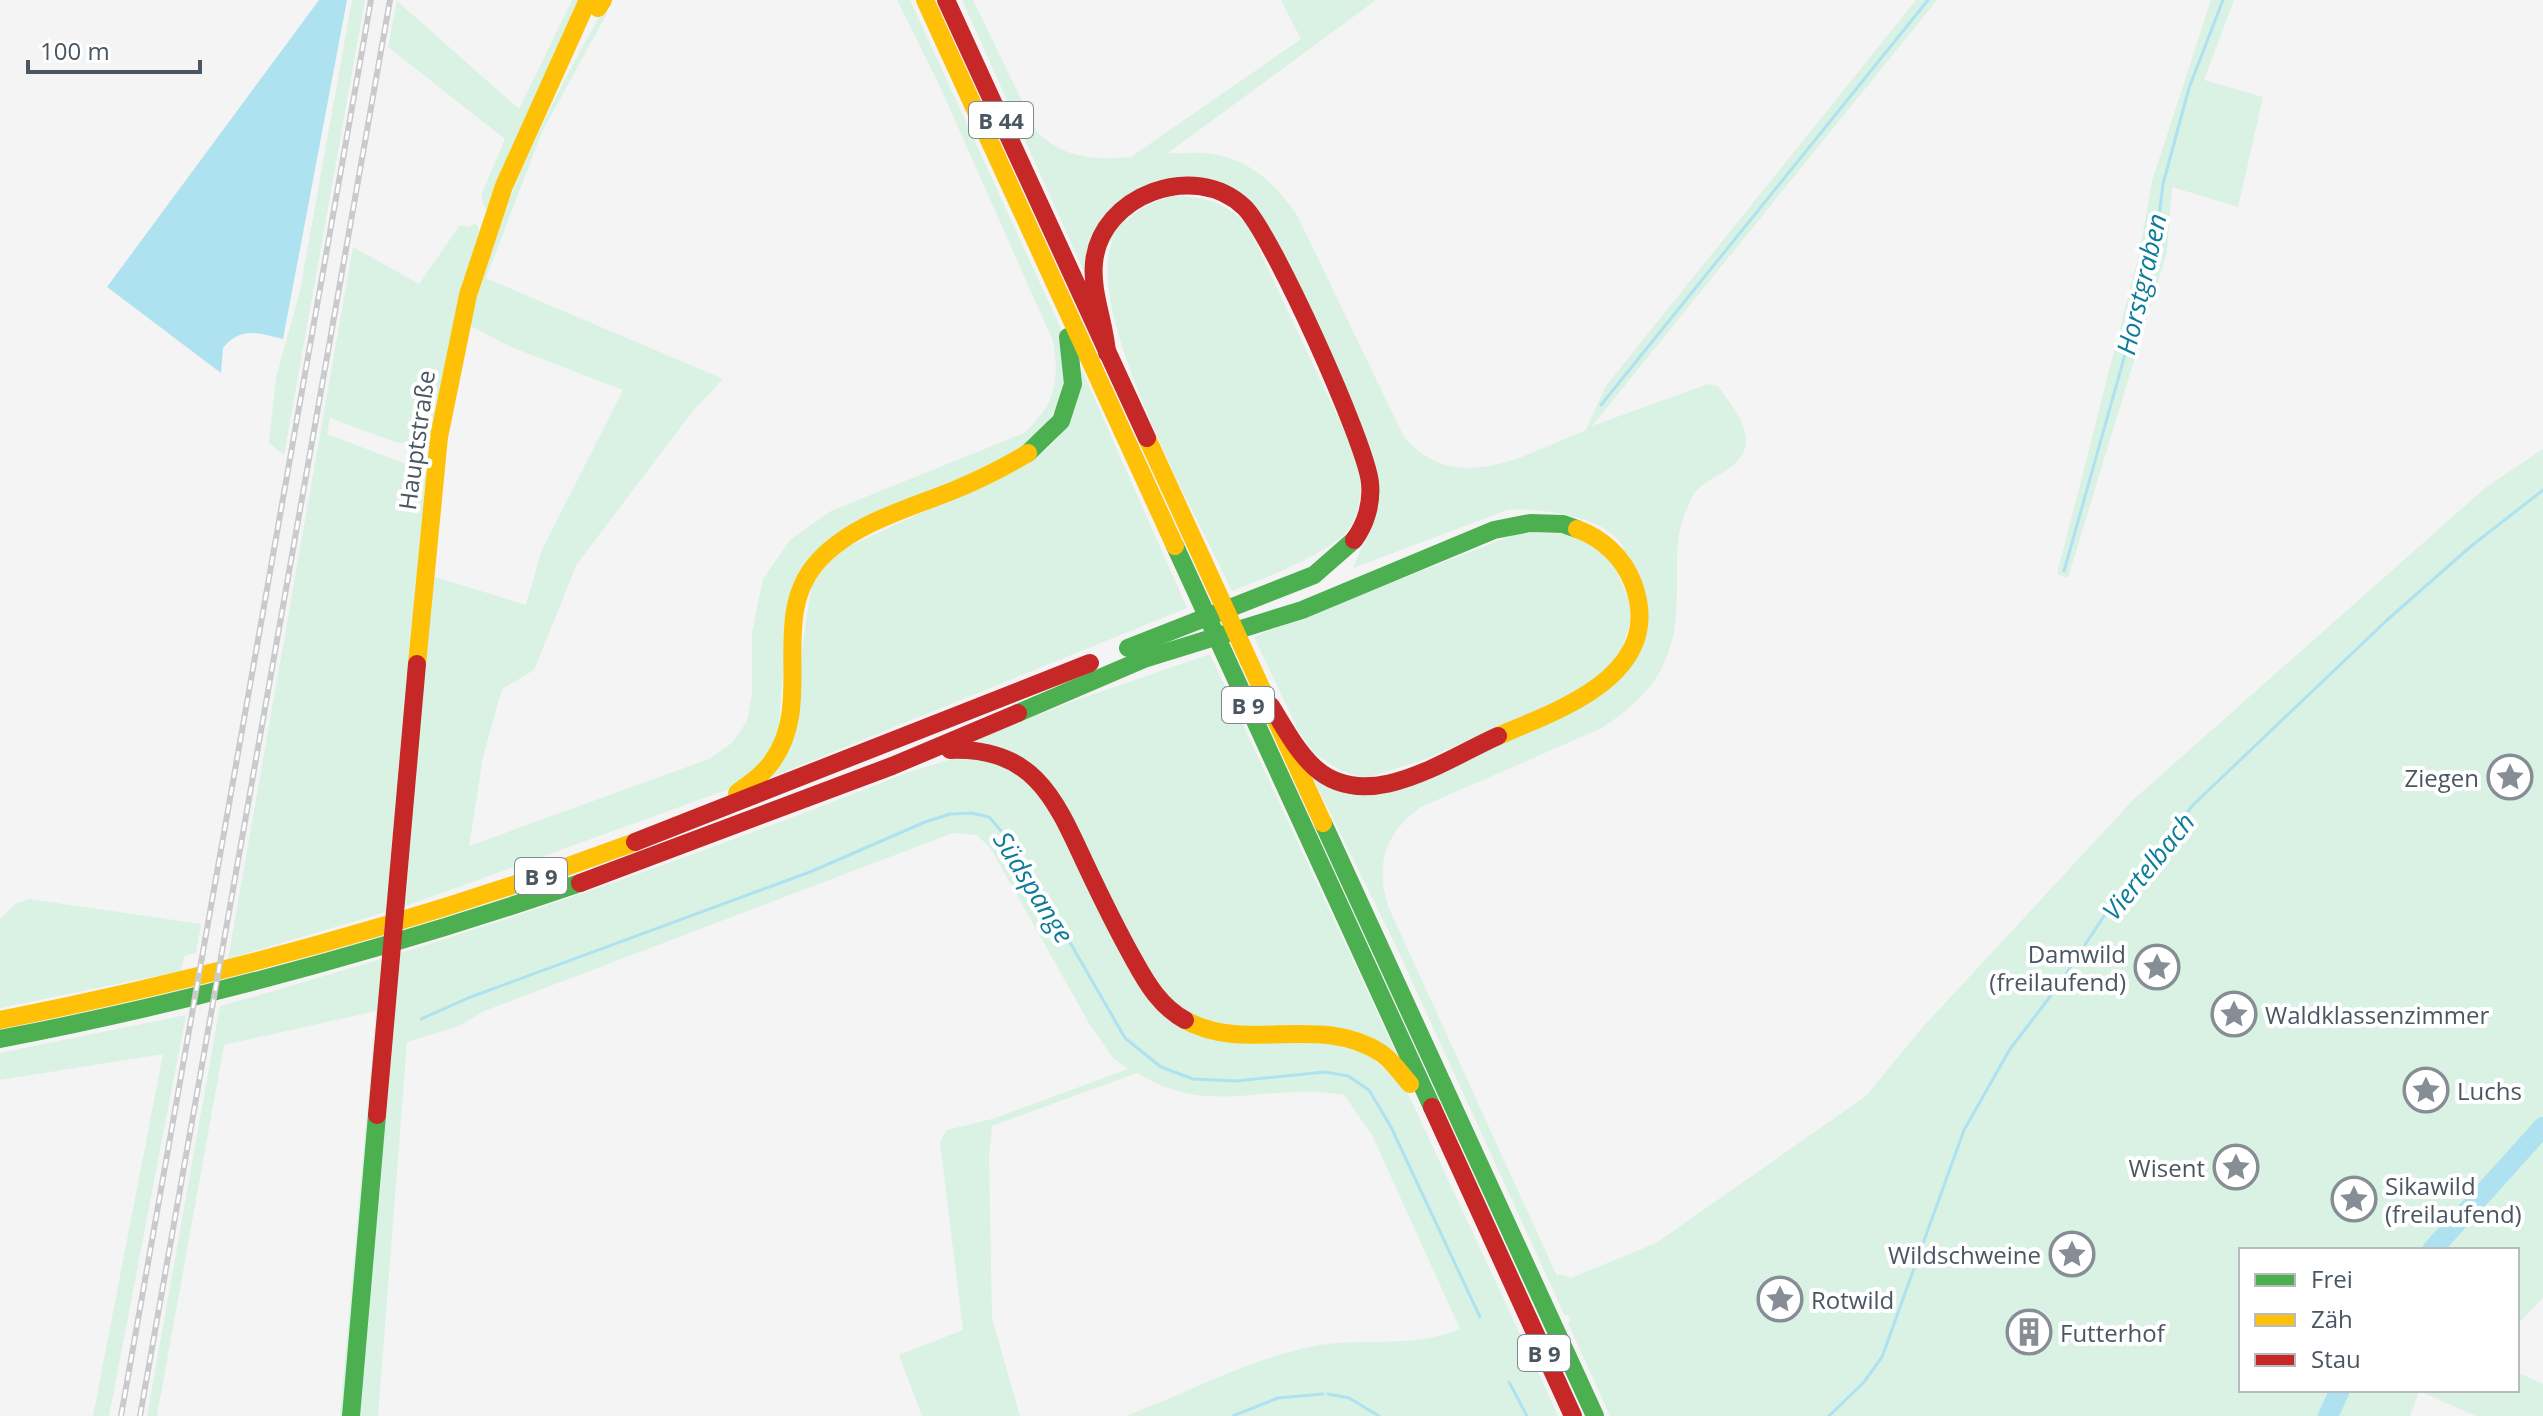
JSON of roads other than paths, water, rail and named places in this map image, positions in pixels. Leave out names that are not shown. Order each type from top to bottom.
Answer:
[{"type":"main road","name":"B 44","points":[[925,0],[1057,287]]},
{"type":"main road","name":"B 44","points":[[946,0],[1107,353]]},
{"type":"main road","name":"Hauptstraße","points":[[351,1416],[436,450],[461,316],[490,221],[556,74],[557,63],[594,3]]},
{"type":"main road","name":"B 9","points":[[0,1020],[226,971],[360,934],[551,872],[717,810],[1188,625],[1246,602],[1314,575],[1339,557],[1363,529],[1372,502],[1372,477],[1265,233],[1249,211],[1225,193],[1183,185],[1145,194],[1115,216],[1102,235],[1094,261],[1097,298],[1107,333],[1107,353],[1271,706],[1595,1416]]},
{"type":"main road","points":[[717,810],[763,773],[780,748],[791,702],[795,607],[814,564],[845,538],[1026,456],[1058,429],[1071,403],[1076,374],[1057,287]]},
{"type":"main road","name":"B 9","points":[[1057,287],[1573,1416]]},
{"type":"main road","points":[[924,753],[1121,669],[1257,628],[1454,544],[1525,523],[1564,524],[1580,528],[1608,544],[1626,568],[1638,599],[1638,624],[1630,653],[1611,679],[1592,693],[1436,764],[1380,785],[1351,785],[1325,776],[1304,756],[1271,706]]},
{"type":"main road","points":[[924,753],[986,749],[1012,758],[1033,772],[1058,806],[1148,984],[1172,1013],[1192,1025],[1224,1035],[1322,1033],[1364,1041],[1394,1062],[1438,1124]]},
{"type":"main road","name":"B 9","points":[[0,1039],[223,992],[433,932],[642,862],[924,753]]},
{"type":"water","points":[[319,0],[347,0],[283,339],[250,333],[236,336],[223,348],[221,373],[107,287]]},
{"type":"waterway","points":[[1601,405],[1928,0]]},
{"type":"waterway","name":"Horstgraben","points":[[2064,571],[2155,248],[2163,184],[2189,88],[2223,0]]},
{"type":"waterway","name":"Viertelbach","points":[[1829,1416],[1864,1382],[1882,1357],[1964,1130],[2010,1049],[2056,989],[2104,916],[2193,805],[2386,621],[2470,547],[2543,490]]},
{"type":"waterway","name":"Südspange","points":[[421,1019],[468,998],[810,872],[925,822],[950,814],[972,813],[989,817],[1015,847],[1125,1038],[1161,1067],[1193,1079],[1236,1081],[1325,1072],[1348,1076],[1369,1090],[1391,1127],[1480,1317]]},
{"type":"waterway","points":[[2434,1248],[2543,1127]]},
{"type":"waterway","name":"Südspange","points":[[1509,1382],[1527,1416]]},
{"type":"waterway","points":[[2328,1416],[2339,1392]]},
{"type":"waterway","points":[[1233,1416],[1278,1398],[1323,1394]]},
{"type":"waterway","points":[[1328,1394],[1349,1398],[1379,1416]]},
{"type":"railway","points":[[121,1416],[371,0]]},
{"type":"railway","points":[[140,1416],[390,0]]},
{"type":"place","name":"Ziegen","points":[[2510,777]]},
{"type":"place","name":"Damwild (freilaufend)","points":[[2157,967]]},
{"type":"place","name":"Waldklassenzimmer","points":[[2234,1014]]},
{"type":"place","name":"Luchs","points":[[2426,1090]]},
{"type":"place","name":"Wisent","points":[[2236,1167]]},
{"type":"place","name":"Sikawild (freilaufend)","points":[[2354,1199]]},
{"type":"place","name":"Wildschweine","points":[[2072,1254]]},
{"type":"place","name":"Rotwild","points":[[1780,1299]]},
{"type":"place","name":"Futterhof","points":[[2029,1332]]}]
